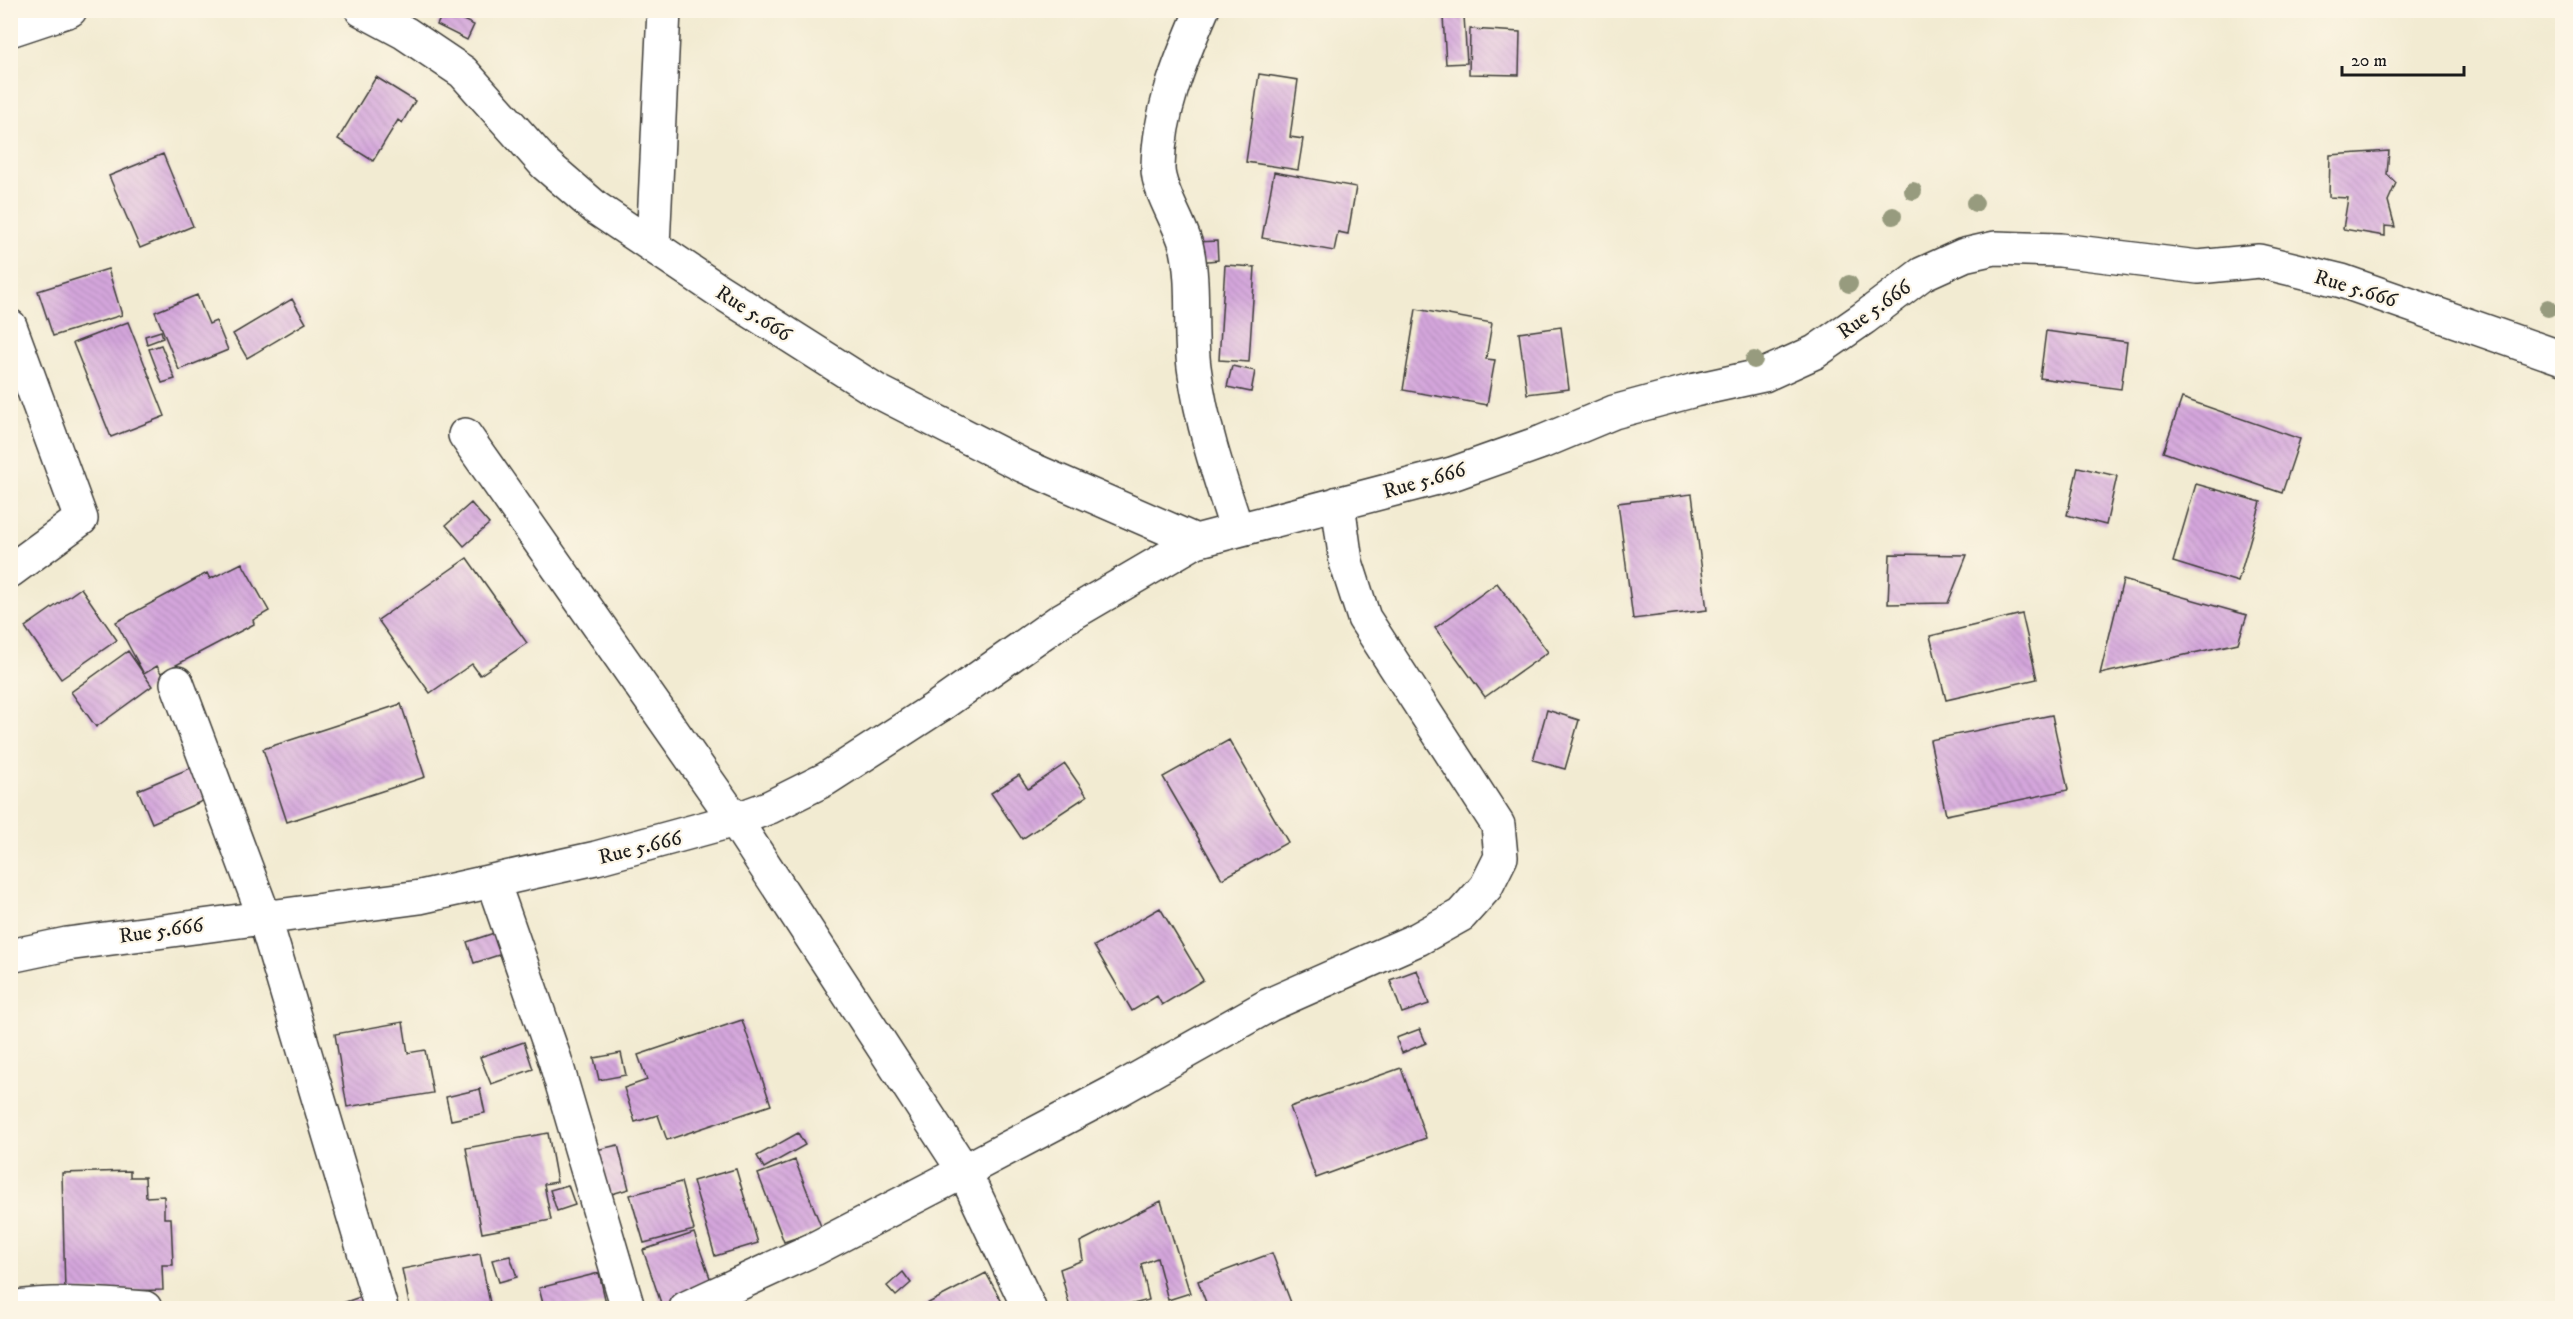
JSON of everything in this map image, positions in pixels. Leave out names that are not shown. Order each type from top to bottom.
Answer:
[{"type":"street","points":[[10,30],[70,10]]},
{"type":"street","name":"Rue 5.666","points":[[362,10],[405,33],[464,72],[544,164],[596,208],[878,391],[1024,466],[1196,541]]},
{"type":"street","points":[[653,246],[664,10]]},
{"type":"street","points":[[1202,10],[1175,76],[1160,130],[1158,171],[1187,248],[1193,365],[1205,433],[1237,530]]},
{"type":"street","name":"Rue 5.666","points":[[10,956],[67,944],[420,897],[664,841],[735,820],[770,807],[826,779],[939,706],[1061,620],[1196,541],[1452,474],[1542,442],[1614,412],[1695,390],[1764,375],[1815,352],[1922,274],[1964,255],[1995,248],[2060,250],[2198,267],[2259,261],[2342,281],[2562,358]]},
{"type":"street","points":[[10,326],[81,519],[10,571]]},
{"type":"street","points":[[465,435],[735,820],[964,1171],[1029,1308]]},
{"type":"street","points":[[686,1308],[722,1301],[814,1249],[1118,1090],[1269,1005],[1418,939],[1461,915],[1486,887],[1501,857],[1498,825],[1364,618],[1346,562],[1338,503]]},
{"type":"street","points":[[177,683],[264,916],[381,1308]]},
{"type":"street","points":[[493,882],[555,1060],[628,1308]]},
{"type":"street","points":[[10,1308],[70,1304],[145,1308]]},
{"type":"building","points":[[444,11],[474,25],[467,40],[437,25]]},
{"type":"building","points":[[1464,16],[1467,63],[1446,64],[1443,17]]},
{"type":"building","points":[[1470,29],[1520,32],[1519,75],[1469,74]]},
{"type":"building","points":[[1259,74],[1298,80],[1290,137],[1303,139],[1298,170],[1246,162]]},
{"type":"building","points":[[376,77],[415,101],[402,123],[398,120],[373,161],[338,139]]},
{"type":"building","points":[[2389,151],[2387,174],[2396,183],[2388,201],[2395,227],[2385,226],[2385,236],[2343,229],[2348,198],[2329,197],[2330,155]]},
{"type":"building","points":[[163,154],[193,226],[140,248],[109,176]]},
{"type":"building","points":[[1274,172],[1356,187],[1348,234],[1338,232],[1334,251],[1262,238]]},
{"type":"building","points":[[1217,241],[1218,260],[1198,262],[1196,242]]},
{"type":"building","points":[[1225,265],[1255,267],[1249,362],[1219,360]]},
{"type":"building","points":[[108,269],[122,315],[53,336],[38,291]]},
{"type":"building","points":[[197,295],[209,324],[216,321],[228,350],[179,370],[155,312]]},
{"type":"building","points":[[292,299],[306,323],[247,358],[233,334]]},
{"type":"building","points":[[1416,309],[1492,323],[1486,359],[1495,360],[1487,405],[1403,390]]},
{"type":"building","points":[[128,322],[165,416],[111,437],[73,343]]},
{"type":"building","points":[[1561,327],[1569,389],[1527,394],[1519,333]]},
{"type":"building","points":[[161,331],[163,338],[147,344],[145,336]]},
{"type":"building","points":[[2046,331],[2127,342],[2121,389],[2040,378]]},
{"type":"building","points":[[161,345],[175,379],[162,383],[149,349]]},
{"type":"building","points":[[1232,366],[1255,371],[1251,392],[1227,387]]},
{"type":"building","points":[[2182,398],[2300,439],[2282,493],[2163,452]]},
{"type":"building","points":[[2078,467],[2117,476],[2106,525],[2067,515]]},
{"type":"building","points":[[2196,484],[2261,502],[2238,582],[2173,562]]},
{"type":"building","points":[[1692,494],[1707,610],[1633,619],[1618,503]]},
{"type":"building","points":[[471,503],[489,524],[464,546],[446,525]]},
{"type":"building","points":[[1890,554],[1967,555],[1948,603],[1888,604]]},
{"type":"building","points":[[467,558],[527,643],[480,675],[472,664],[430,693],[378,620]]},
{"type":"building","points":[[242,563],[269,611],[253,620],[254,624],[161,673],[157,666],[144,674],[116,622],[207,573],[210,579]]},
{"type":"building","points":[[2123,580],[2247,615],[2238,643],[2100,674]]},
{"type":"building","points":[[1497,583],[1548,652],[1485,697],[1435,628]]},
{"type":"building","points":[[81,588],[117,640],[61,679],[25,627]]},
{"type":"building","points":[[2022,614],[2037,679],[1946,700],[1930,636]]},
{"type":"building","points":[[128,651],[152,686],[96,727],[71,692]]},
{"type":"building","points":[[401,704],[425,777],[287,822],[263,749]]},
{"type":"building","points":[[1547,710],[1579,720],[1565,769],[1533,760]]},
{"type":"building","points":[[2052,715],[2068,790],[1946,815],[1930,740]]},
{"type":"building","points":[[1229,740],[1288,842],[1222,879],[1163,777]]},
{"type":"building","points":[[1065,764],[1087,796],[1022,839],[991,793],[1019,775],[1028,789]]},
{"type":"building","points":[[193,767],[207,799],[152,823],[138,790]]},
{"type":"building","points":[[1160,908],[1203,980],[1162,1005],[1157,996],[1132,1011],[1094,946]]},
{"type":"building","points":[[497,932],[505,953],[474,963],[467,942]]},
{"type":"building","points":[[1417,970],[1429,1004],[1402,1013],[1390,980]]},
{"type":"building","points":[[742,1020],[771,1105],[667,1140],[658,1115],[635,1122],[624,1088],[647,1080],[638,1055]]},
{"type":"building","points":[[403,1022],[408,1053],[425,1050],[433,1093],[347,1107],[335,1034]]},
{"type":"building","points":[[1420,1029],[1426,1043],[1402,1053],[1396,1038]]},
{"type":"building","points":[[524,1042],[533,1069],[491,1084],[480,1057]]},
{"type":"building","points":[[621,1053],[626,1075],[599,1080],[594,1058]]},
{"type":"building","points":[[1401,1068],[1426,1138],[1316,1178],[1290,1107]]},
{"type":"building","points":[[480,1089],[485,1113],[451,1120],[446,1097]]},
{"type":"building","points":[[548,1133],[557,1182],[544,1184],[551,1220],[482,1233],[466,1148]]},
{"type":"building","points":[[798,1133],[805,1145],[764,1168],[757,1156]]},
{"type":"building","points":[[618,1145],[629,1189],[608,1195],[596,1150]]},
{"type":"building","points":[[795,1160],[822,1229],[784,1242],[758,1174]]},
{"type":"building","points":[[736,1169],[758,1243],[715,1256],[693,1181]]},
{"type":"building","points":[[130,1171],[130,1177],[145,1177],[146,1197],[164,1196],[164,1218],[171,1218],[173,1265],[162,1265],[163,1290],[65,1292],[62,1173]]},
{"type":"building","points":[[681,1182],[694,1230],[644,1243],[630,1195]]},
{"type":"building","points":[[568,1185],[575,1205],[557,1211],[550,1190]]},
{"type":"building","points":[[1161,1201],[1190,1293],[1168,1300],[1157,1258],[1141,1264],[1149,1300],[1117,1308],[1070,1308],[1060,1269],[1083,1260],[1080,1242]]},
{"type":"building","points":[[694,1233],[714,1289],[662,1306],[643,1250]]},
{"type":"building","points":[[1272,1253],[1293,1308],[1208,1308],[1198,1281]]},
{"type":"building","points":[[480,1254],[491,1308],[410,1308],[402,1269]]},
{"type":"building","points":[[510,1256],[517,1277],[499,1282],[492,1260]]},
{"type":"building","points":[[903,1272],[911,1283],[896,1296],[887,1286]]},
{"type":"building","points":[[599,1273],[606,1303],[584,1308],[544,1308],[539,1288]]},
{"type":"building","points":[[986,1273],[1003,1304],[994,1308],[919,1308]]},
{"type":"building","points":[[366,1295],[371,1308],[328,1308]]}]
